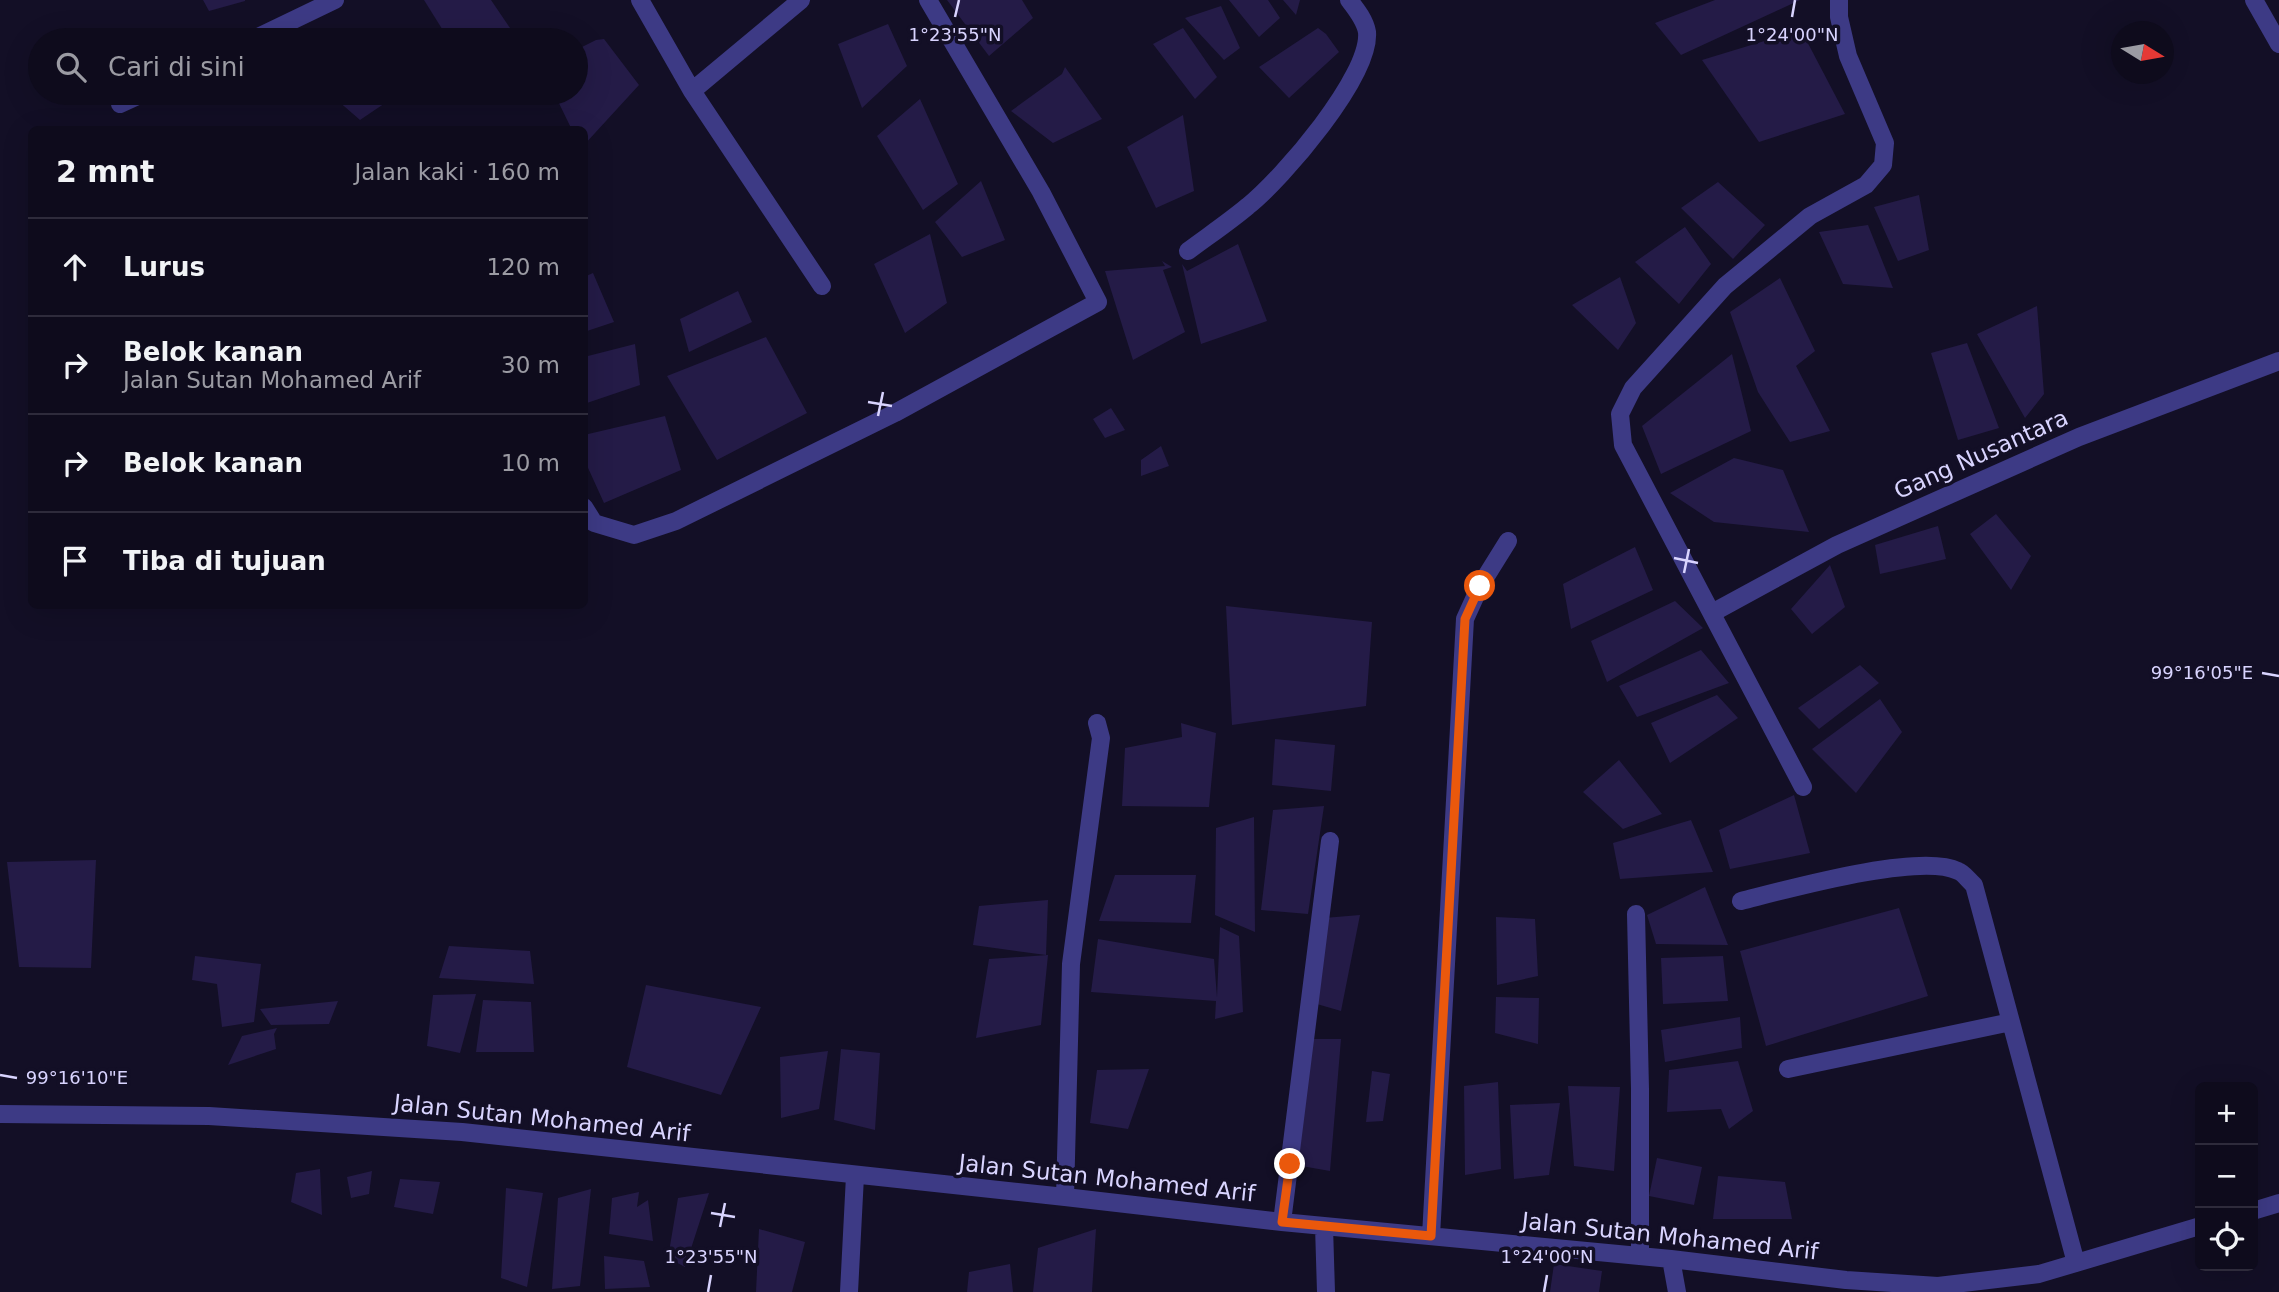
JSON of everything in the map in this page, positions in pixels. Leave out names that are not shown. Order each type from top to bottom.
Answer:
[{"type":"street","points":[[277,28],[335,0]]},
{"type":"street","points":[[640,0],[692,91],[822,286]]},
{"type":"street","points":[[692,91],[801,0]]},
{"type":"street","points":[[588,513],[594,523],[634,535],[676,521],[895,413],[1098,302],[1041,192],[928,0]]},
{"type":"street","points":[[1188,251],[1249,206],[1291,164],[1335,108],[1367,45],[1367,30],[1360,14],[1349,0]]},
{"type":"street","points":[[1803,787],[1623,445],[1620,414],[1633,388],[1725,286],[1810,216],[1867,185],[1883,164],[1885,143],[1848,56],[1839,17],[1839,0]]},
{"type":"street","points":[[2255,0],[2279,44]]},
{"type":"street","name":"Gang Nusantara","points":[[1712,613],[1837,545],[2067,443],[2279,361]]},
{"type":"street","points":[[1431,1236],[1465,619],[1480,586],[1508,541]]},
{"type":"street","points":[[1065,1196],[1071,964],[1101,738],[1097,723]]},
{"type":"street","points":[[1282,1222],[1330,841]]},
{"type":"street","points":[[1741,901],[1877,871],[1933,864],[1959,871],[1974,885],[2076,1263]]},
{"type":"street","points":[[1636,914],[1640,1256]]},
{"type":"street","points":[[1788,1069],[2011,1022]]},
{"type":"street","name":"Jalan Sutan Mohamed Arif","points":[[0,1114],[209,1116],[462,1132],[855,1176],[1065,1196],[1282,1222],[1671,1259],[1846,1280],[1938,1286],[2039,1274],[2195,1228]]},
{"type":"street","points":[[849,1292],[855,1176]]},
{"type":"street","points":[[2258,1209],[2279,1203]]},
{"type":"street","points":[[1324,1226],[1326,1292]]},
{"type":"street","points":[[1671,1259],[1677,1292]]},
{"type":"building","points":[[203,0],[245,0],[245,1],[209,11]]},
{"type":"building","points":[[424,0],[491,0],[510,28],[442,28]]},
{"type":"building","points":[[947,0],[1022,0],[1033,18],[989,56]]},
{"type":"building","points":[[1229,0],[1268,0],[1280,18],[1259,37]]},
{"type":"building","points":[[1283,0],[1300,0],[1296,15]]},
{"type":"building","points":[[1715,0],[1800,0],[1681,55],[1655,23]]},
{"type":"building","points":[[1221,6],[1240,48],[1224,60],[1185,18]]},
{"type":"building","points":[[888,24],[907,66],[862,108],[838,44]]},
{"type":"building","points":[[1183,28],[1217,77],[1195,99],[1153,44]]},
{"type":"building","points":[[1318,28],[1339,52],[1289,98],[1259,67]]},
{"type":"building","points":[[1801,30],[1845,114],[1759,142],[1702,60]]},
{"type":"building","points":[[604,39],[639,85],[588,141],[588,126],[570,126],[560,105],[588,105],[588,44]]},
{"type":"building","points":[[1065,67],[1102,119],[1053,143],[1011,111],[1062,74]]},
{"type":"building","points":[[920,99],[958,184],[923,210],[877,136]]},
{"type":"building","points":[[343,105],[382,105],[360,120]]},
{"type":"building","points":[[1183,115],[1194,191],[1156,208],[1127,147]]},
{"type":"building","points":[[981,181],[1005,240],[962,257],[935,222]]},
{"type":"building","points":[[1718,182],[1765,225],[1733,259],[1681,208]]},
{"type":"building","points":[[1919,195],[1929,250],[1898,261],[1874,207]]},
{"type":"building","points":[[1868,225],[1893,288],[1843,284],[1819,232]]},
{"type":"building","points":[[1685,227],[1711,264],[1679,304],[1635,262]]},
{"type":"building","points":[[930,234],[947,303],[905,333],[874,264]]},
{"type":"building","points":[[1238,244],[1267,321],[1201,344],[1182,264],[1187,271]]},
{"type":"building","points":[[1162,261],[1172,267],[1163,270],[1185,332],[1133,360],[1105,271],[1165,266]]},
{"type":"building","points":[[593,273],[614,322],[588,331],[588,275]]},
{"type":"building","points":[[1620,277],[1636,323],[1618,350],[1572,305]]},
{"type":"building","points":[[1780,278],[1815,351],[1796,366],[1830,431],[1790,442],[1758,392],[1730,312]]},
{"type":"building","points":[[738,291],[752,322],[689,352],[680,319]]},
{"type":"building","points":[[2037,306],[2044,394],[2025,418],[1977,334]]},
{"type":"building","points":[[766,337],[807,413],[717,460],[667,376]]},
{"type":"building","points":[[1967,343],[1999,428],[1958,440],[1931,353]]},
{"type":"building","points":[[635,344],[640,385],[588,403],[588,356]]},
{"type":"building","points":[[1732,354],[1751,431],[1661,474],[1642,426]]},
{"type":"building","points":[[1111,408],[1125,430],[1105,438],[1093,419]]},
{"type":"building","points":[[665,416],[681,470],[604,503],[588,468],[588,434]]},
{"type":"building","points":[[1161,446],[1169,466],[1141,476],[1141,460]]},
{"type":"building","points":[[1734,458],[1783,470],[1809,532],[1714,522],[1670,493]]},
{"type":"building","points":[[1996,514],[2031,556],[2011,590],[1970,534]]},
{"type":"building","points":[[1938,526],[1946,559],[1880,574],[1875,545]]},
{"type":"building","points":[[1635,547],[1653,590],[1571,629],[1563,584]]},
{"type":"building","points":[[1830,565],[1845,607],[1812,634],[1791,609]]},
{"type":"building","points":[[1675,601],[1703,628],[1607,682],[1591,641]]},
{"type":"building","points":[[1226,606],[1372,622],[1366,706],[1232,725]]},
{"type":"building","points":[[1701,650],[1729,683],[1637,717],[1619,686]]},
{"type":"building","points":[[1860,665],[1879,683],[1819,729],[1798,708]]},
{"type":"building","points":[[1717,695],[1738,718],[1670,763],[1651,723]]},
{"type":"building","points":[[1880,699],[1902,732],[1856,793],[1812,749]]},
{"type":"building","points":[[1181,723],[1216,733],[1209,807],[1122,806],[1125,748],[1182,737]]},
{"type":"building","points":[[1275,739],[1335,745],[1331,791],[1272,785]]},
{"type":"building","points":[[1619,760],[1662,814],[1623,829],[1583,792]]},
{"type":"building","points":[[1794,795],[1810,853],[1730,869],[1719,830]]},
{"type":"building","points":[[1324,806],[1308,914],[1261,910],[1273,810]]},
{"type":"building","points":[[1254,817],[1255,932],[1215,915],[1216,828]]},
{"type":"building","points":[[1691,820],[1713,872],[1620,879],[1613,843]]},
{"type":"building","points":[[96,860],[91,968],[19,967],[7,862]]},
{"type":"building","points":[[1115,875],[1196,875],[1191,923],[1099,921]]},
{"type":"building","points":[[1705,887],[1728,945],[1656,944],[1647,915]]},
{"type":"building","points":[[1048,900],[1046,955],[973,945],[979,906]]},
{"type":"building","points":[[1899,908],[1928,996],[1766,1046],[1740,951]]},
{"type":"building","points":[[1360,915],[1341,1011],[1310,1002],[1324,918]]},
{"type":"building","points":[[1496,917],[1535,919],[1538,976],[1497,985]]},
{"type":"building","points":[[1220,927],[1239,936],[1243,1012],[1215,1019],[1216,1001],[1091,992],[1098,939],[1214,959],[1217,997]]},
{"type":"building","points":[[449,946],[530,951],[534,984],[439,978]]},
{"type":"building","points":[[1048,955],[1041,1025],[976,1038],[989,959]]},
{"type":"building","points":[[195,956],[261,964],[254,1022],[222,1027],[217,984],[192,980]]},
{"type":"building","points":[[1723,956],[1728,1001],[1663,1004],[1661,958]]},
{"type":"building","points":[[646,985],[761,1007],[721,1095],[627,1067]]},
{"type":"building","points":[[476,994],[460,1053],[427,1046],[433,995]]},
{"type":"building","points":[[1496,997],[1539,998],[1538,1044],[1495,1033]]},
{"type":"building","points":[[483,1000],[531,1002],[534,1052],[476,1052]]},
{"type":"building","points":[[338,1001],[329,1024],[271,1025],[260,1009]]},
{"type":"building","points":[[1740,1017],[1742,1048],[1665,1062],[1661,1030]]},
{"type":"building","points":[[277,1028],[274,1034],[276,1049],[228,1065],[242,1036]]},
{"type":"building","points":[[1305,1039],[1341,1039],[1330,1171],[1290,1164]]},
{"type":"building","points":[[841,1049],[880,1053],[875,1130],[834,1120]]},
{"type":"building","points":[[828,1051],[819,1109],[781,1118],[780,1057]]},
{"type":"building","points":[[1738,1061],[1753,1111],[1729,1129],[1721,1109],[1667,1112],[1669,1070]]},
{"type":"building","points":[[1149,1069],[1128,1129],[1090,1123],[1097,1070]]},
{"type":"building","points":[[1372,1071],[1390,1074],[1383,1121],[1366,1122]]},
{"type":"building","points":[[1498,1082],[1501,1169],[1465,1175],[1464,1086]]},
{"type":"building","points":[[1568,1086],[1620,1087],[1614,1171],[1574,1166]]},
{"type":"building","points":[[1560,1103],[1549,1175],[1514,1179],[1510,1105]]},
{"type":"building","points":[[1657,1158],[1702,1167],[1694,1205],[1649,1196]]},
{"type":"building","points":[[320,1169],[322,1215],[291,1202],[296,1173]]},
{"type":"building","points":[[372,1171],[369,1194],[351,1198],[347,1177]]},
{"type":"building","points":[[1718,1176],[1785,1182],[1792,1219],[1713,1219]]},
{"type":"building","points":[[400,1179],[440,1182],[433,1214],[394,1207]]},
{"type":"building","points":[[506,1188],[543,1193],[527,1287],[501,1278]]},
{"type":"building","points":[[591,1189],[580,1286],[552,1289],[558,1198]]},
{"type":"building","points":[[639,1192],[637,1207],[648,1200],[653,1241],[609,1234],[612,1198]]},
{"type":"building","points":[[709,1193],[685,1267],[668,1258],[678,1198]]},
{"type":"building","points":[[759,1229],[805,1242],[792,1292],[756,1292]]},
{"type":"building","points":[[1096,1229],[1092,1292],[1033,1292],[1038,1248]]},
{"type":"building","points":[[604,1256],[644,1261],[650,1287],[605,1289]]},
{"type":"building","points":[[1010,1264],[1013,1292],[967,1292],[969,1272]]},
{"type":"building","points":[[1554,1264],[1602,1271],[1599,1292],[1550,1292]]},
{"type":"route","points":[[1290,1164],[1282,1222],[1431,1236],[1465,619],[1480,586]]}]
